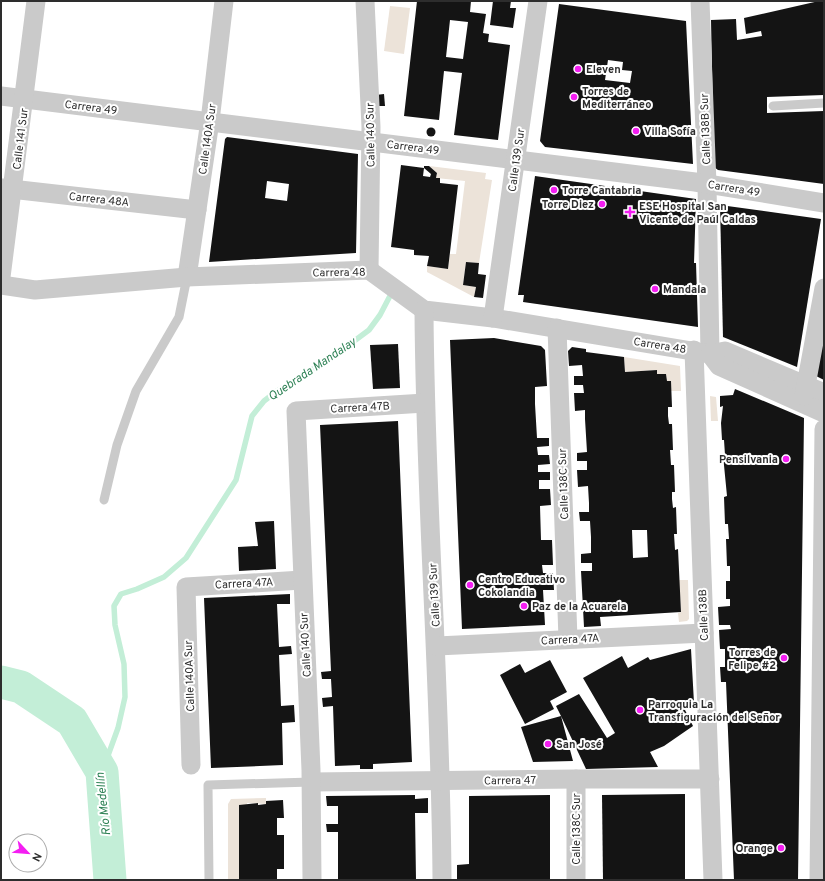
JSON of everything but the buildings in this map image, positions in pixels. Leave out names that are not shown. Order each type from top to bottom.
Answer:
[{"type":"street","name":"Calle 141 Sur","points":[[1,277],[7,188],[25,98],[36,1]]},
{"type":"street","name":"Calle 140A Sur","points":[[188,277],[210,121],[224,1]]},
{"type":"street","name":"Calle 140 Sur","points":[[365,1],[371,142],[368,270]]},
{"type":"street","name":"Calle 139 Sur","points":[[493,318],[538,1]]},
{"type":"street","name":"Calle 138B Sur","points":[[700,1],[707,184],[702,352]]},
{"type":"street","name":"Carrera 49","points":[[1,96],[707,184],[824,203]]},
{"type":"street","name":"Carrera 48A","points":[[7,188],[197,210]]},
{"type":"street","name":"Carrera 48","points":[[1,285],[35,290],[188,277],[368,270],[424,310],[493,318],[702,352]]},
{"type":"street","points":[[804,394],[824,288]]},
{"type":"street","name":"Calle 139 Sur","points":[[424,310],[425,404],[442,781],[442,880]]},
{"type":"street","name":"Calle 138C Sur","points":[[557,328],[568,639]]},
{"type":"street","points":[[702,352],[719,366],[804,394],[824,393]]},
{"type":"street","name":"Calle 138B","points":[[702,352],[704,633],[710,779],[712,880]]},
{"type":"street","points":[[804,394],[824,413]]},
{"type":"street","name":"Carrera 47B","points":[[296,411],[425,404]]},
{"type":"street","name":"Calle 140 Sur","points":[[296,411],[311,782],[312,880]]},
{"type":"street","points":[[819,880],[824,429]]},
{"type":"street","name":"Carrera 47A","points":[[186,587],[302,580]]},
{"type":"street","name":"Calle 140A Sur","points":[[186,587],[191,765]]},
{"type":"street","name":"Carrera 47A","points":[[437,646],[704,633]]},
{"type":"street","name":"Calle 138C Sur","points":[[576,779],[576,880]]},
{"type":"street","name":"Carrera 47","points":[[311,782],[710,779]]},
{"type":"lane","points":[[774,106],[824,103]]},
{"type":"lane","points":[[104,500],[117,445],[136,390],[179,317],[188,277]]},
{"type":"lane","points":[[209,880],[208,785],[311,782]]},
{"type":"shaded area","points":[[390,6],[410,8],[404,54],[384,51]]},
{"type":"shaded area","points":[[429,166],[486,173],[485,179],[492,180],[479,263],[466,262],[463,285],[476,287],[474,297],[427,272],[427,266],[448,269],[450,254],[456,254],[465,181],[436,178],[437,173]]},
{"type":"shaded area","points":[[624,357],[680,366],[681,391],[671,391],[671,381],[667,381],[666,374],[657,374],[657,370],[625,372]]},
{"type":"shaded area","points":[[710,396],[716,397],[718,421],[711,421]]},
{"type":"shaded area","points":[[679,580],[688,580],[689,619],[687,621],[679,622],[678,613],[681,612]]},
{"type":"shaded area","points":[[266,798],[266,804],[247,803],[247,805],[239,805],[239,880],[228,880],[228,804],[231,799]]},
{"type":"waterway","name":"Quebrada Mandalay","points":[[102,772],[118,728],[125,697],[124,664],[115,625],[114,606],[121,594],[137,589],[164,577],[186,558],[236,480],[252,416],[264,401],[277,391],[334,356],[369,330],[380,315],[391,294]]},
{"type":"waterway","name":"Río Medellín","points":[[1,682],[21,687],[72,721],[102,772],[110,880]]},
{"type":"place","name":"Eleven","points":[[578,69]]},
{"type":"place","name":"Torres de Mediterráneo","points":[[574,97]]},
{"type":"place","name":"Villa Sofía","points":[[636,131]]},
{"type":"place","name":"Torre Cantabria","points":[[554,190]]},
{"type":"place","name":"Torre Diez","points":[[602,204]]},
{"type":"place","name":"ESE Hospital San Vicente de Paúl Caldas","points":[[630,212]]},
{"type":"place","name":"Mandala","points":[[655,289]]},
{"type":"place","name":"Pensilvania","points":[[786,459]]},
{"type":"place","name":"Centro Educativo Cokolandia","points":[[470,585]]},
{"type":"place","name":"Paz de la Acuarela","points":[[524,606]]},
{"type":"place","name":"Torres de Felipe #2","points":[[784,658]]},
{"type":"place","name":"Parroquia La Transfiguración del Señor","points":[[640,710]]},
{"type":"place","name":"San José","points":[[548,744]]},
{"type":"place","name":"Orange","points":[[781,848]]}]
